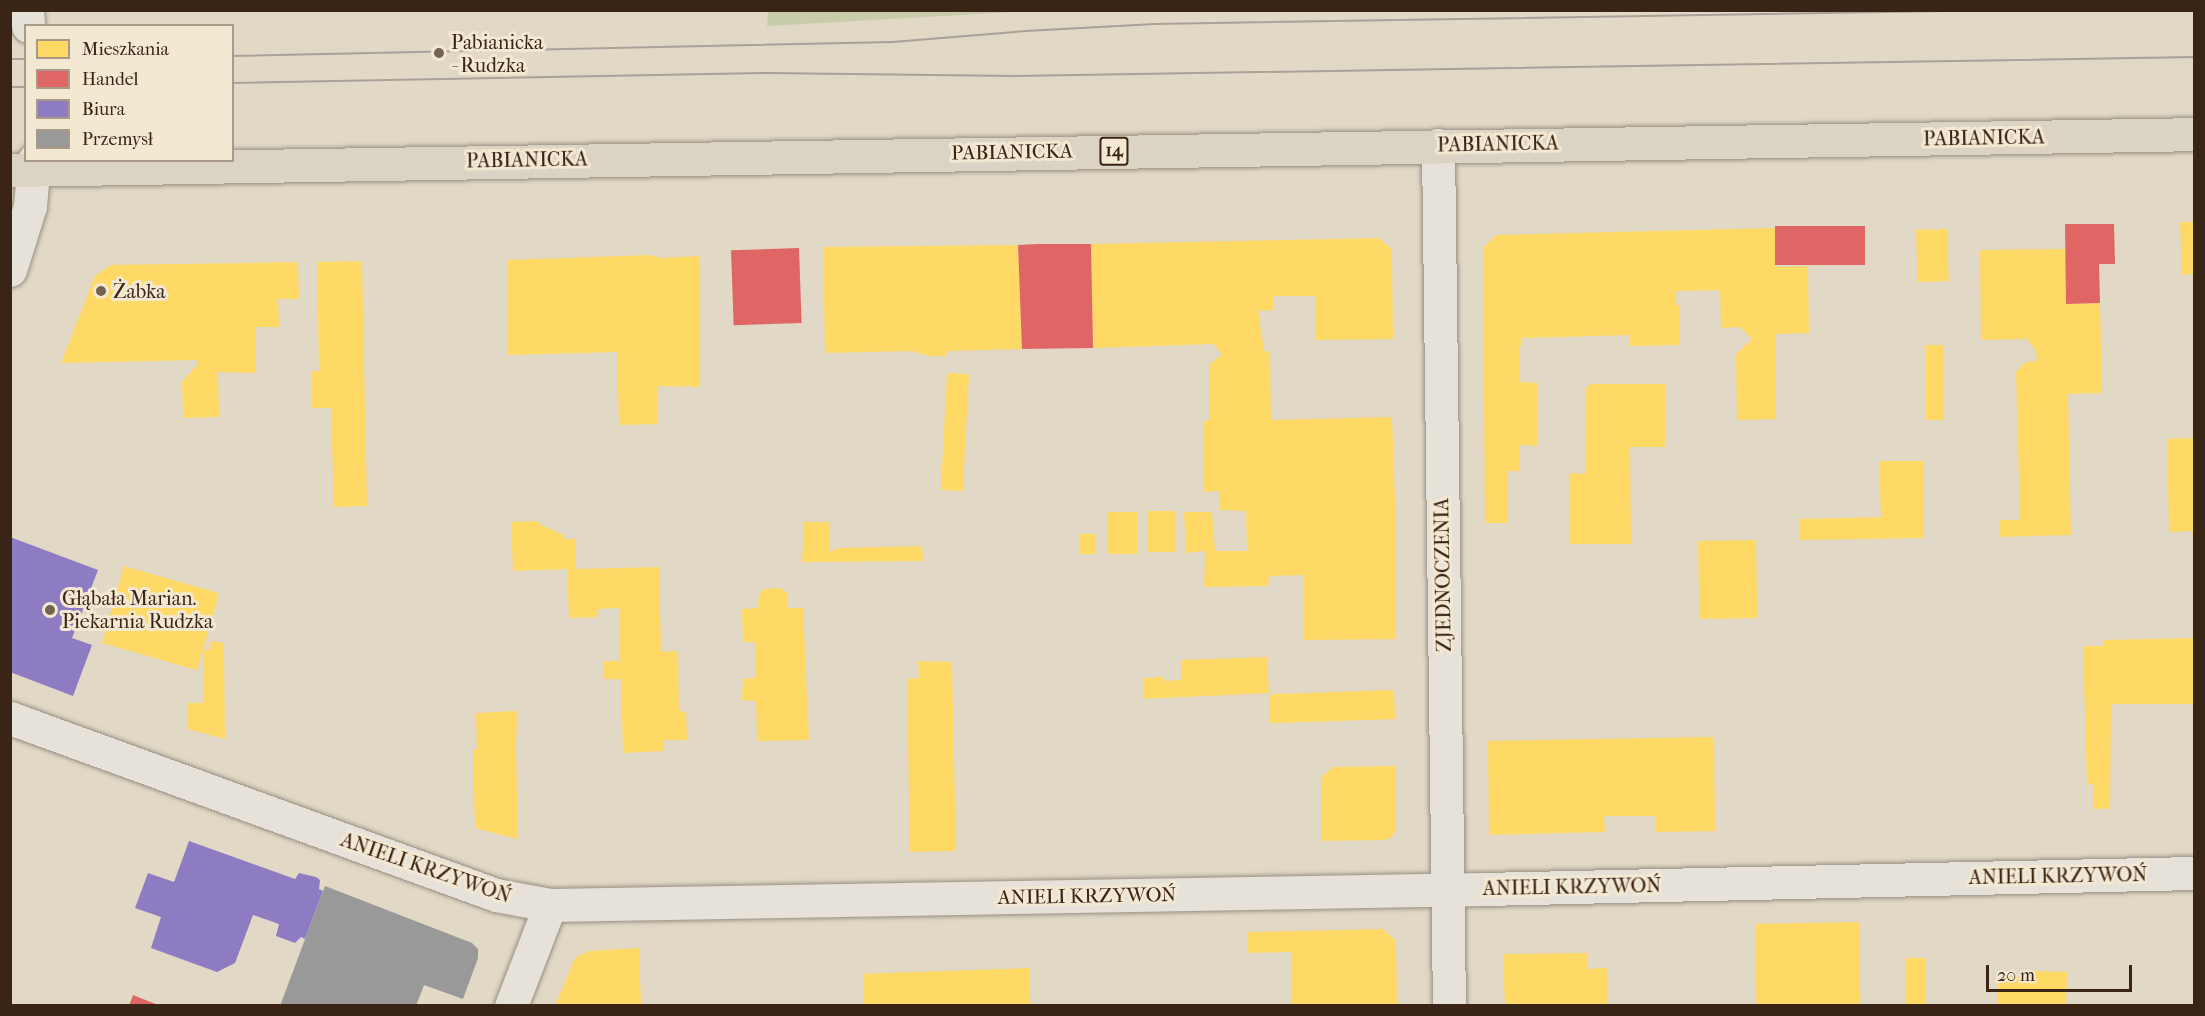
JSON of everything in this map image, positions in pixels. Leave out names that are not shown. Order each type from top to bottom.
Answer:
[{"type":"main road","name":"PABIANICKA","points":[[26,166],[2194,134]]},
{"type":"street","name":"ZJEDNOCZENIA","points":[[1438,145],[1449,1005]]},
{"type":"street","points":[[10,270],[30,206],[26,166]]},
{"type":"street","name":"ANIELI KRZYWOŃ","points":[[10,718],[496,895],[550,905],[1447,890],[2194,873]]},
{"type":"street","points":[[511,1005],[550,905]]},
{"type":"green space","points":[[768,10],[1033,11],[767,26]]},
{"type":"building: Mieszkania","points":[[2180,222],[2194,222],[2194,274],[2182,275]]},
{"type":"building: Mieszkania","points":[[1775,228],[1775,267],[1808,266],[1809,333],[1776,334],[1776,419],[1737,420],[1736,354],[1752,339],[1740,327],[1721,328],[1720,290],[1675,291],[1676,304],[1680,307],[1680,345],[1630,346],[1630,335],[1522,338],[1521,346],[1519,346],[1519,382],[1538,383],[1538,446],[1520,445],[1520,471],[1508,471],[1508,523],[1485,523],[1483,248],[1496,235]]},
{"type":"building: Mieszkania","points":[[1947,229],[1949,281],[1918,282],[1916,230]]},
{"type":"building: Mieszkania","points":[[1379,238],[1392,250],[1393,339],[1315,340],[1315,296],[1273,296],[1274,310],[1258,311],[1264,351],[1270,352],[1271,420],[1392,417],[1396,526],[1395,639],[1304,640],[1304,575],[1269,576],[1268,586],[1204,587],[1205,551],[1186,553],[1184,512],[1212,512],[1215,551],[1247,551],[1246,511],[1220,510],[1220,491],[1204,492],[1204,421],[1210,420],[1209,365],[1222,354],[1213,344],[1093,348],[1091,244]]},
{"type":"building: Mieszkania","points":[[1018,245],[1022,349],[947,351],[946,356],[928,356],[912,351],[825,353],[823,247]]},
{"type":"building: Mieszkania","points":[[2066,249],[2066,304],[2100,303],[2102,393],[2068,394],[2071,535],[2000,537],[2000,520],[2020,520],[2016,372],[2026,362],[2037,361],[2036,351],[2027,339],[1981,340],[1980,250]]},
{"type":"building: Mieszkania","points":[[650,255],[660,258],[699,256],[700,387],[657,386],[658,424],[619,425],[617,352],[508,355],[507,260]]},
{"type":"building: Mieszkania","points":[[362,261],[367,506],[334,507],[331,408],[312,408],[311,371],[319,371],[317,262]]},
{"type":"building: Mieszkania","points":[[298,262],[299,299],[278,299],[279,327],[256,327],[256,373],[218,372],[219,417],[183,418],[182,382],[197,365],[197,360],[61,363],[95,276],[111,265]]},
{"type":"building: Mieszkania","points":[[1926,345],[1943,345],[1943,420],[1926,420]]},
{"type":"building: Mieszkania","points":[[947,373],[969,374],[963,491],[941,490]]},
{"type":"building: Mieszkania","points":[[1591,384],[1665,384],[1666,447],[1630,447],[1631,544],[1569,544],[1570,473],[1586,474],[1586,388]]},
{"type":"building: Mieszkania","points":[[2194,438],[2193,536],[2192,531],[2169,532],[2167,439]]},
{"type":"building: Mieszkania","points":[[1879,461],[1923,461],[1924,538],[1799,540],[1799,519],[1881,517]]},
{"type":"building: Mieszkania","points":[[1147,511],[1176,511],[1176,552],[1147,552]]},
{"type":"building: Mieszkania","points":[[1108,512],[1138,512],[1138,554],[1108,554]]},
{"type":"building: Mieszkania","points":[[538,521],[539,524],[563,535],[563,539],[575,539],[575,569],[659,567],[661,652],[678,651],[679,711],[686,712],[687,740],[664,740],[664,751],[623,753],[621,679],[604,679],[604,661],[620,661],[619,608],[597,609],[598,617],[569,618],[567,569],[513,571],[511,522]]},
{"type":"building: Mieszkania","points":[[804,522],[829,522],[830,552],[838,548],[922,546],[923,561],[802,562]]},
{"type":"building: Mieszkania","points":[[1080,534],[1096,534],[1096,554],[1080,554]]},
{"type":"building: Mieszkania","points":[[1756,540],[1757,618],[1699,619],[1698,541]]},
{"type":"building: Mieszkania","points":[[124,566],[219,593],[197,670],[102,643]]},
{"type":"building: Mieszkania","points":[[780,588],[787,593],[787,608],[803,608],[809,740],[757,741],[756,701],[742,700],[743,679],[756,678],[755,642],[743,642],[742,609],[758,608],[759,594],[764,589]]},
{"type":"building: Mieszkania","points":[[2194,638],[2194,704],[2111,704],[2110,809],[2093,809],[2093,784],[2087,785],[2083,646],[2103,646],[2104,640]]},
{"type":"building: Mieszkania","points":[[211,641],[224,643],[225,739],[188,729],[188,703],[204,703],[203,650],[210,650]]},
{"type":"building: Mieszkania","points":[[1267,657],[1269,693],[1143,699],[1143,678],[1163,677],[1165,681],[1181,680],[1181,660]]},
{"type":"building: Mieszkania","points":[[918,661],[952,662],[956,851],[910,852],[907,679],[919,678]]},
{"type":"building: Mieszkania","points":[[1394,690],[1395,719],[1270,723],[1269,694]]},
{"type":"building: Mieszkania","points":[[517,711],[518,839],[475,828],[473,749],[477,749],[476,713]]},
{"type":"building: Mieszkania","points":[[1714,737],[1715,831],[1656,832],[1655,816],[1604,816],[1605,832],[1489,835],[1488,741]]},
{"type":"building: Mieszkania","points":[[1395,766],[1396,829],[1392,837],[1384,840],[1322,841],[1321,778],[1333,767]]},
{"type":"building: Mieszkania","points":[[1859,922],[1860,1006],[1756,1006],[1755,924]]},
{"type":"building: Mieszkania","points":[[1383,929],[1396,941],[1397,1006],[1292,1006],[1291,952],[1247,953],[1247,932]]},
{"type":"building: Mieszkania","points":[[639,948],[641,1006],[555,1006],[575,958],[589,951]]},
{"type":"building: Mieszkania","points":[[1587,953],[1587,969],[1607,968],[1607,1006],[1505,1006],[1503,954]]},
{"type":"building: Mieszkania","points":[[1906,958],[1925,958],[1925,1006],[1906,1006]]},
{"type":"building: Mieszkania","points":[[1029,968],[1030,1006],[864,1006],[863,974]]},
{"type":"building: Mieszkania","points":[[2033,971],[2067,972],[2066,1006],[1997,1006],[1997,976],[2033,977]]},
{"type":"building: Handel","points":[[2065,224],[2114,224],[2115,264],[2099,264],[2100,303],[2066,304]]},
{"type":"building: Handel","points":[[1775,226],[1865,226],[1865,265],[1775,265]]},
{"type":"building: Handel","points":[[1091,244],[1093,348],[1022,349],[1018,245]]},
{"type":"building: Handel","points":[[799,248],[802,323],[734,325],[731,250]]},
{"type":"building: Handel","points":[[133,995],[158,1005],[158,1006],[129,1006]]},
{"type":"building: Biura","points":[[10,537],[98,570],[72,638],[92,645],[73,696],[10,672]]},
{"type":"building: Biura","points":[[189,841],[295,879],[299,873],[320,880],[319,889],[323,891],[305,939],[301,937],[295,943],[276,936],[279,924],[253,915],[235,963],[217,972],[151,948],[161,917],[135,908],[148,873],[174,882]]},
{"type":"building: Przemysł","points":[[325,886],[472,943],[478,949],[478,958],[463,999],[424,985],[416,1006],[280,1006]]},
{"type":"tram line","points":[[234,56],[893,42],[1026,31],[1155,24],[2009,10]]},
{"type":"tram line","points":[[234,83],[767,73],[1015,76],[2194,57]]},
{"type":"tram line","points":[[10,59],[24,59]]},
{"type":"tram line","points":[[10,87],[24,87]]},
{"type":"place","name":"Pabianicka - Rudzka","points":[[439,53]]},
{"type":"place","name":"Żabka","points":[[101,291]]},
{"type":"place","name":"Głąbała Marian. Piekarnia Rudzka","points":[[50,610]]}]
